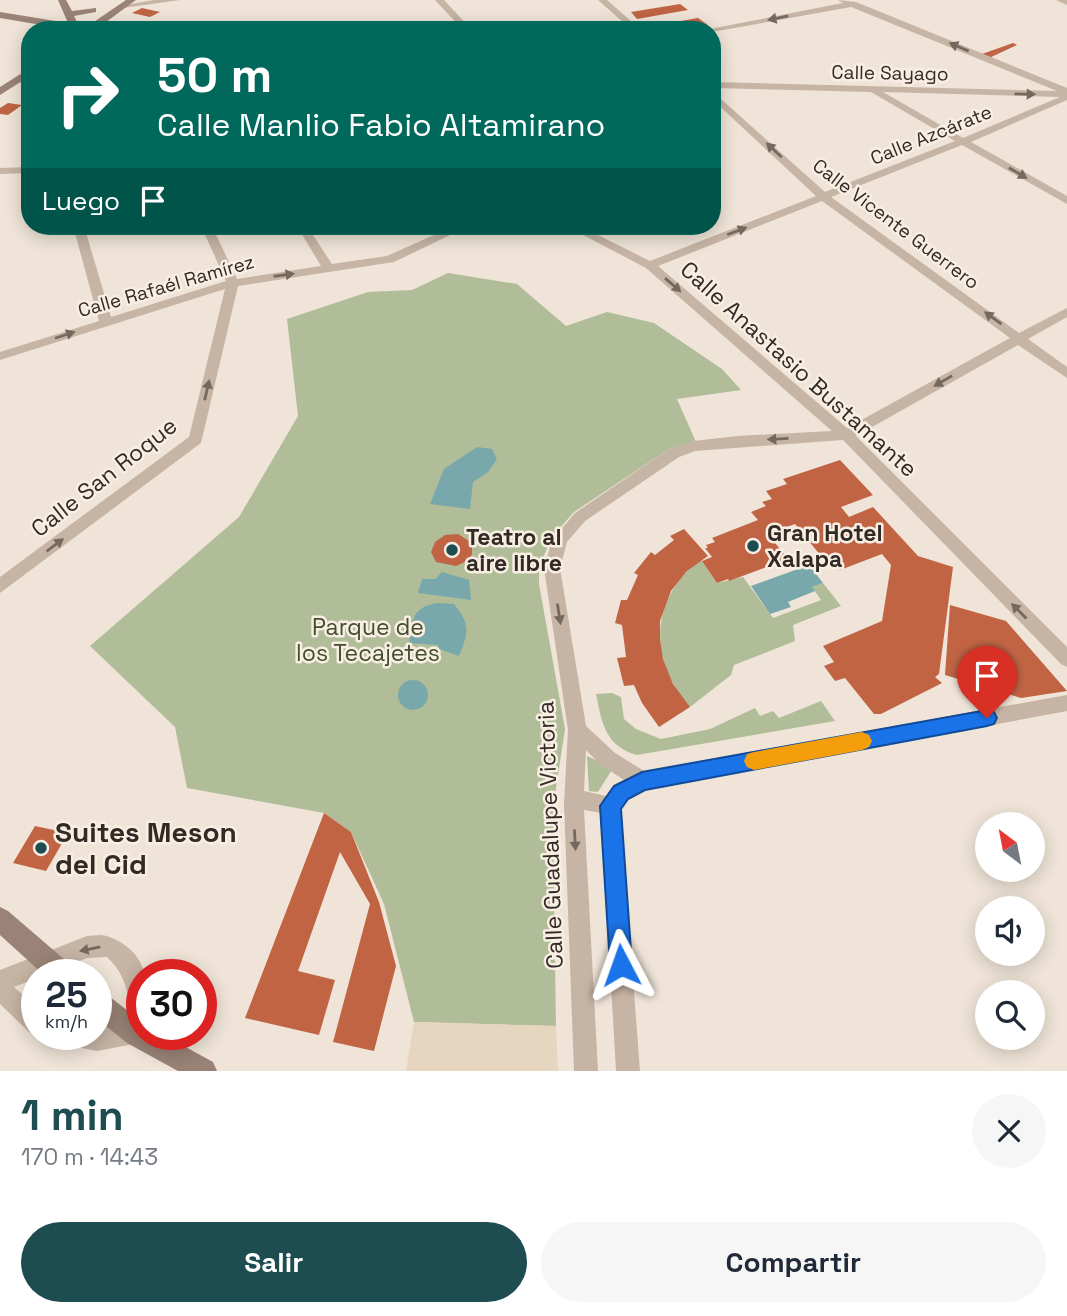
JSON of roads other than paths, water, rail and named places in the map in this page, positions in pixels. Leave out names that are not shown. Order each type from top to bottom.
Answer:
[{"type":"main road","points":[[62,0],[72,21]]},
{"type":"main road","points":[[88,0],[93,10],[93,21]]},
{"type":"main road","points":[[103,21],[127,3]]},
{"type":"main road","points":[[68,14],[93,10]]},
{"type":"main road","points":[[0,15],[35,21]]},
{"type":"main road","points":[[0,92],[21,77]]},
{"type":"main road","points":[[0,919],[45,959]]},
{"type":"main road","points":[[112,1015],[126,1026]]},
{"type":"main road","points":[[165,1050],[204,1071]]},
{"type":"street","points":[[127,3],[176,0]]},
{"type":"street","points":[[439,0],[459,21]]},
{"type":"street","points":[[602,0],[626,21]]},
{"type":"street","points":[[842,0],[1067,94]]},
{"type":"street","points":[[721,28],[869,0]]},
{"type":"street","points":[[1060,0],[1067,3]]},
{"type":"street","name":"Calle Sayago","points":[[721,85],[1067,94]]},
{"type":"street","points":[[874,90],[1067,201]]},
{"type":"street","name":"Calle Azcárate","points":[[650,265],[964,141],[1067,94]]},
{"type":"street","name":"Calle Vicente Guerrero","points":[[721,102],[824,197],[1067,374]]},
{"type":"street","points":[[0,171],[21,170]]},
{"type":"street","points":[[81,235],[106,322]]},
{"type":"street","points":[[210,235],[233,283]]},
{"type":"street","points":[[308,235],[329,269]]},
{"type":"street","name":"Calle Rafaél Ramírez","points":[[0,356],[233,283],[390,259],[443,235]]},
{"type":"street","name":"Calle Anastasio Bustamante","points":[[590,235],[650,265],[846,435],[1067,659]]},
{"type":"street","name":"Calle San Roque","points":[[0,586],[195,439],[233,283]]},
{"type":"street","name":"Calle Guadalupe Victoria","points":[[586,1071],[574,804],[577,730],[552,568],[561,540],[580,517],[674,453],[694,446],[737,441],[846,435],[1067,312]]},
{"type":"street","points":[[628,1071],[610,806],[621,792],[642,781],[1067,704]]},
{"type":"street","points":[[577,730],[608,759],[642,781]]},
{"type":"street","points":[[574,804],[586,800],[610,806]]},
{"type":"street","points":[[72,959],[97,946],[116,950],[126,963]]},
{"type":"street","points":[[0,981],[21,976]]},
{"type":"street","points":[[0,989],[21,1009]]},
{"type":"water","points":[[477,447],[492,449],[497,459],[488,472],[473,482],[470,509],[430,504],[444,469]]},
{"type":"water","points":[[809,565],[823,583],[812,587],[815,591],[788,602],[791,607],[770,614],[751,586]]},
{"type":"water","points":[[442,572],[469,580],[471,600],[418,593],[422,579],[435,579]]},
{"type":"water","points":[[438,603],[454,604],[463,618],[466,635],[459,656],[439,649],[438,645],[409,643],[413,621],[418,611]]},
{"type":"water","points":[[413,680],[424,684],[428,695],[424,706],[413,710],[402,706],[398,695],[402,684]]},
{"type":"place","name":"Gran Hotel Xalapa","points":[[753,546]]},
{"type":"place","name":"Teatro al aire libre","points":[[452,550]]},
{"type":"place","name":"Suites Meson del Cid","points":[[41,848]]},
{"type":"park label","name":"Parque de los Tecajetes","points":[[368,640]]}]
